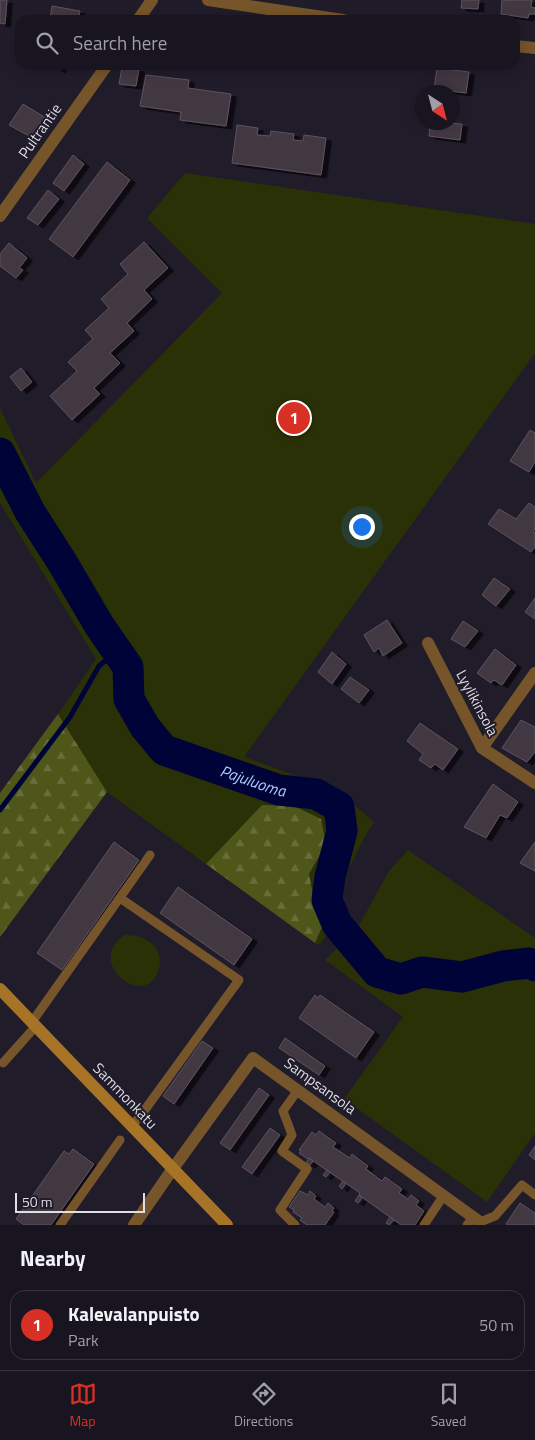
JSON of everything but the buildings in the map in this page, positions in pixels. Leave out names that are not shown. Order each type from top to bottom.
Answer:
[{"type":"main road","name":"Sammonkatu","points":[[2,995],[34,1024],[172,1170],[227,1225]]},
{"type":"street","points":[[142,15],[152,0]]},
{"type":"street","points":[[208,0],[309,15]]},
{"type":"street","points":[[520,46],[535,48]]},
{"type":"street","name":"Pultrantie","points":[[0,216],[103,70]]},
{"type":"street","name":"Lyylikinsola","points":[[428,643],[482,748],[535,783]]},
{"type":"street","points":[[482,748],[535,672]]},
{"type":"street","name":"Sampsansola","points":[[172,1170],[253,1058],[444,1195],[476,1222]]},
{"type":"street","points":[[134,1225],[172,1170]]},
{"type":"lane","points":[[4,1064],[34,1024],[150,855]]},
{"type":"lane","points":[[120,898],[240,980],[132,1126]]},
{"type":"lane","points":[[295,1225],[280,1210],[307,1169],[282,1151],[292,1135],[283,1111],[298,1090]]},
{"type":"lane","points":[[60,1225],[120,1140]]},
{"type":"lane","points":[[476,1222],[495,1216],[522,1185],[535,1195]]},
{"type":"lane","points":[[424,1225],[444,1195]]},
{"type":"green space","points":[[185,173],[535,224],[535,353],[244,757],[336,790],[374,822],[349,868],[344,888],[343,916],[319,945],[315,943],[323,925],[315,904],[309,874],[326,844],[262,805],[206,864],[107,792],[58,714],[96,659],[0,503],[0,408],[36,483],[222,293],[147,218]]},
{"type":"green space","points":[[58,714],[107,792],[0,937],[0,793]]},
{"type":"green space","points":[[262,805],[294,806],[321,819],[326,844],[309,874],[315,904],[323,925],[315,943],[206,864]]},
{"type":"green space","points":[[408,850],[535,938],[535,1133],[487,1202],[344,1099],[403,1017],[325,960],[357,929],[389,871]]},
{"type":"green space","points":[[125,935],[132,935],[146,940],[156,948],[159,954],[159,969],[152,981],[142,986],[131,984],[121,978],[114,969],[111,957],[114,946]]},
{"type":"waterway","name":"Pajuluoma","points":[[0,453],[30,512],[99,625],[128,667],[129,699],[145,727],[164,750],[279,790],[316,794],[339,807],[342,831],[330,877],[327,900],[337,924],[377,972],[401,979],[422,972],[462,977],[503,966],[529,963],[535,966]]},
{"type":"waterway","points":[[0,810],[70,717],[99,666],[117,651]]},
{"type":"place","name":"Kalevalanpuisto","points":[[294,418]]}]
